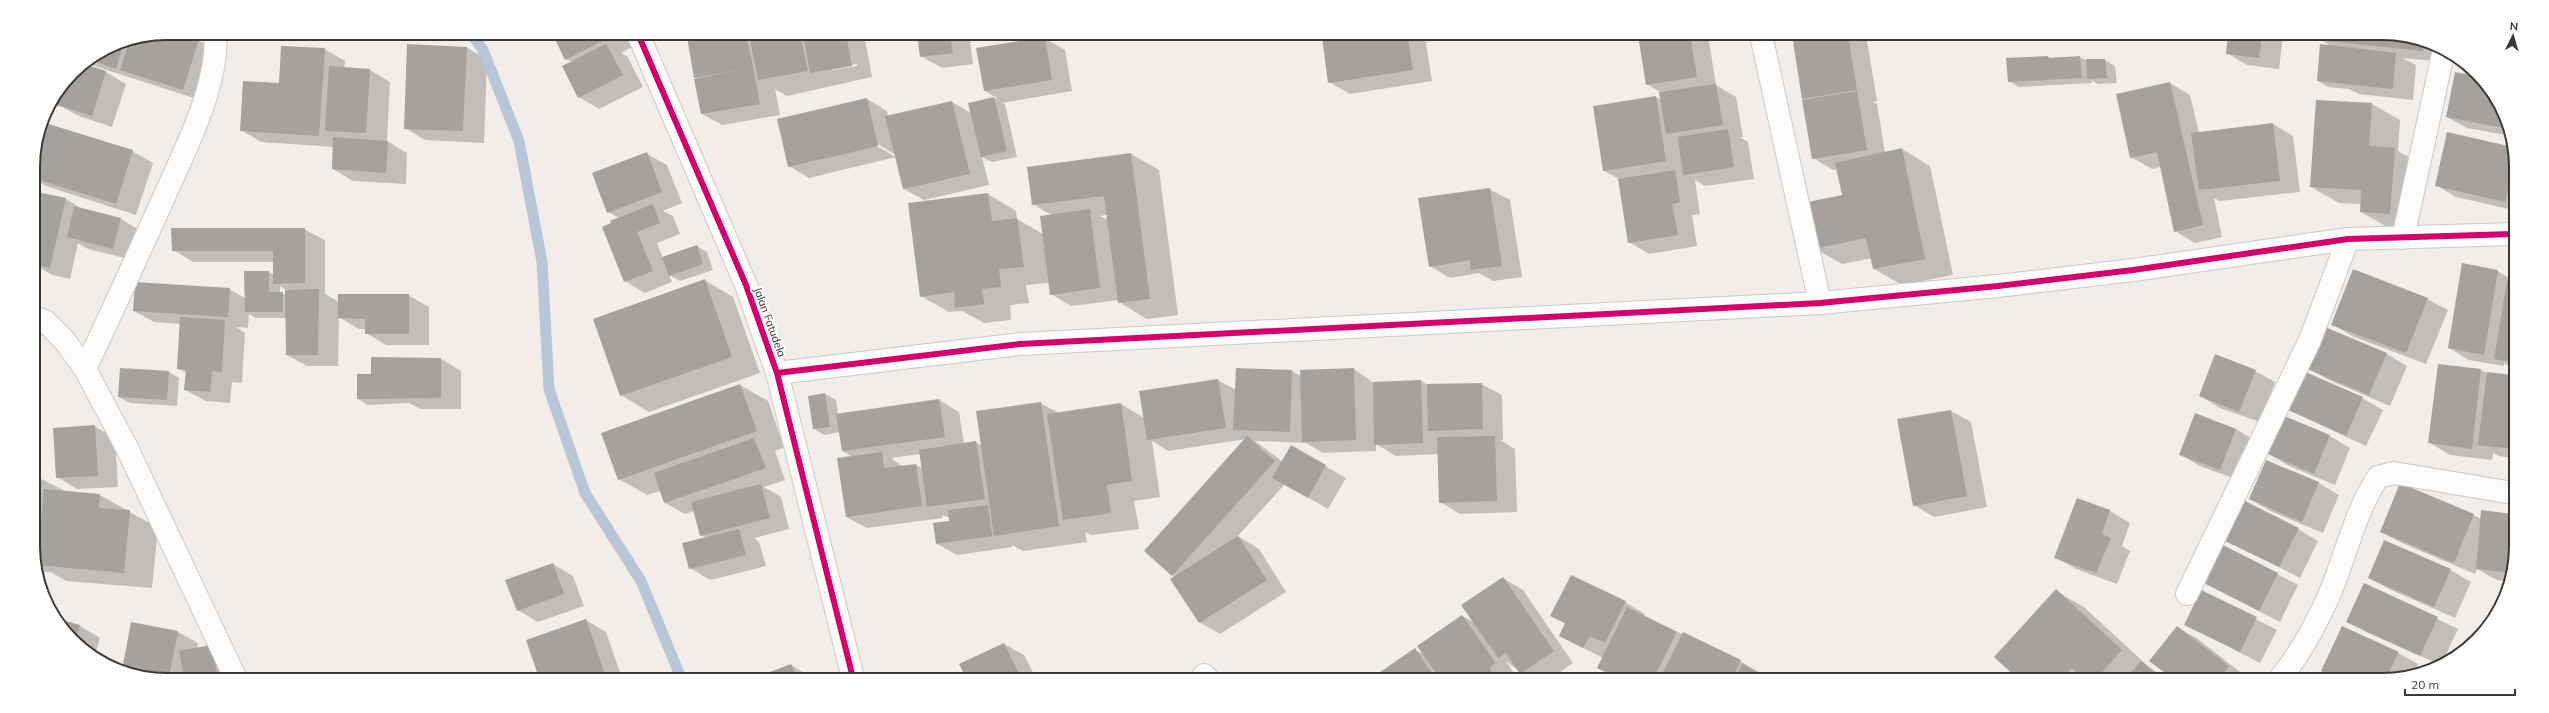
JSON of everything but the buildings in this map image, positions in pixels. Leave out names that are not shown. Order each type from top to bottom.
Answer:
[{"type":"street","points":[[85,369],[186,149],[211,81],[216,40]]},
{"type":"street","name":"Jalan Fatudela","points":[[641,40],[743,278],[777,373],[852,673]]},
{"type":"street","points":[[1762,40],[1820,303]]},
{"type":"street","points":[[2404,238],[2443,55]]},
{"type":"street","points":[[777,373],[1020,344],[1820,303],[2054,279],[2348,239],[2509,234]]},
{"type":"street","points":[[2187,594],[2310,340],[2348,239]]},
{"type":"street","points":[[40,319],[45,321],[64,340],[85,369],[126,446],[233,673]]},
{"type":"street","points":[[2284,673],[2302,647],[2330,593],[2367,493],[2378,477],[2394,473],[2509,492]]},
{"type":"waterway","points":[[476,40],[483,50],[519,141],[542,262],[549,389],[585,493],[641,581],[679,673]]},
{"type":"cycle path","points":[[641,40],[746,285],[777,373],[852,673]]},
{"type":"cycle path","points":[[777,373],[1020,344],[1820,303],[1998,286],[2133,270],[2348,239],[2509,234]]}]
